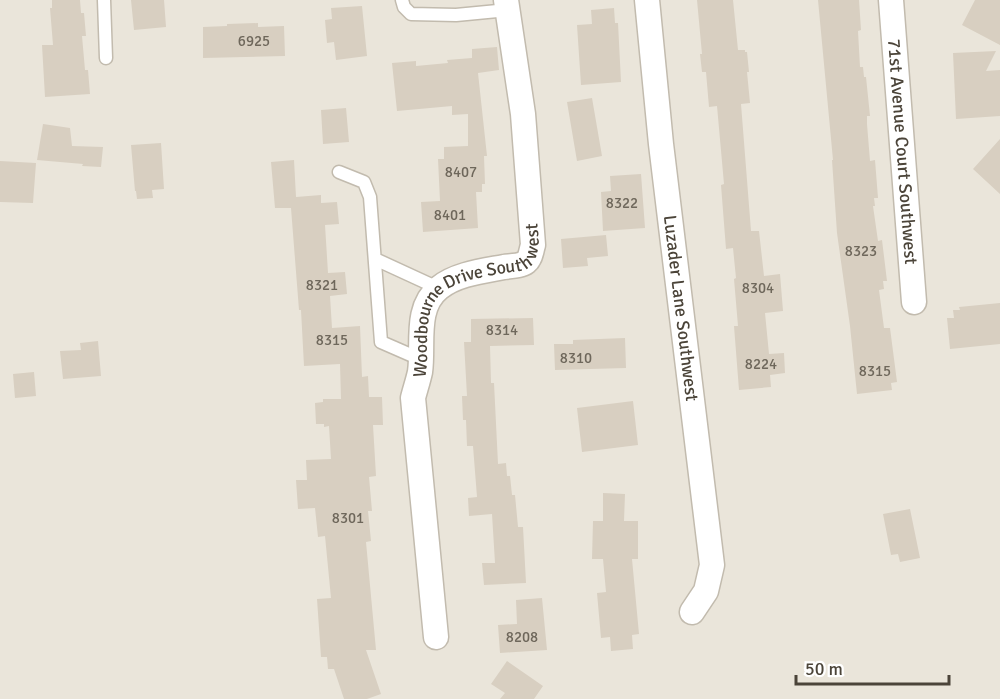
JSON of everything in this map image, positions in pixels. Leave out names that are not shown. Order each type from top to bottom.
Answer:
[{"type":"street","name":"Luzader Lane Southwest","points":[[647,0],[661,144],[712,565],[706,591],[692,612]]},
{"type":"street","name":"71st Avenue Court Southwest","points":[[891,0],[914,302]]},
{"type":"street","name":"Woodbourne Drive Southwest","points":[[436,637],[413,398],[420,370],[423,315],[429,300],[438,288],[457,278],[476,272],[525,264],[530,257],[533,245],[523,114],[507,5]]},
{"type":"lane","points":[[104,0],[106,58]]},
{"type":"lane","points":[[402,0],[404,8],[411,14],[456,15],[507,5]]},
{"type":"lane","points":[[339,172],[364,182],[370,197],[381,342],[420,359]]},
{"type":"lane","points":[[375,259],[438,288]]},
{"type":"shaded area","points":[[0,0],[1000,0],[1000,699],[0,699]]},
{"type":"building","points":[[52,0],[80,0],[81,13],[84,13],[86,36],[82,36],[90,94],[45,97],[42,45],[53,45],[50,8],[52,8]]},
{"type":"building","points":[[131,0],[164,0],[166,27],[134,30]]},
{"type":"building","points":[[697,0],[733,0],[738,50],[747,52],[750,103],[741,104],[751,231],[759,231],[764,276],[780,274],[783,311],[765,313],[769,354],[784,353],[785,373],[770,375],[771,387],[739,390],[734,326],[738,326],[733,248],[726,249],[721,185],[724,184],[717,106],[709,107],[706,72],[702,72]]},
{"type":"building","points":[[818,0],[859,0],[860,67],[863,67],[864,77],[866,77],[870,116],[867,116],[867,124],[870,161],[875,160],[878,198],[874,198],[875,206],[873,206],[878,241],[882,240],[887,281],[883,281],[884,289],[879,290],[884,328],[890,328],[897,382],[891,383],[892,390],[857,394],[837,233],[833,160]]},
{"type":"building","points":[[975,0],[1000,0],[1000,45],[962,25]]},
{"type":"building","points":[[362,6],[367,56],[336,60],[334,42],[327,43],[325,20],[332,19],[331,8]]},
{"type":"building","points":[[614,8],[615,23],[618,23],[621,82],[581,85],[577,25],[592,24],[591,10]]},
{"type":"building","points":[[258,23],[258,27],[284,26],[285,56],[203,58],[203,27]]},
{"type":"building","points":[[497,47],[499,70],[478,73],[487,156],[484,156],[485,184],[482,184],[482,192],[476,192],[478,228],[423,232],[421,202],[440,201],[438,159],[444,159],[444,147],[468,146],[468,114],[452,115],[452,106],[397,111],[392,63],[416,61],[416,66],[448,63],[447,60],[472,58],[472,49]]},
{"type":"building","points":[[996,51],[986,71],[1000,70],[1000,116],[956,119],[953,53]]},
{"type":"building","points":[[592,98],[602,156],[577,161],[567,102]]},
{"type":"building","points":[[346,108],[349,142],[323,144],[321,110]]},
{"type":"building","points":[[43,124],[70,128],[72,146],[103,147],[101,167],[37,160]]},
{"type":"building","points":[[1000,139],[1000,194],[973,169]]},
{"type":"building","points":[[161,143],[164,189],[152,190],[153,198],[137,199],[131,145]]},
{"type":"building","points":[[294,160],[296,197],[321,195],[321,203],[337,202],[339,224],[325,225],[328,273],[345,272],[347,294],[330,296],[332,328],[360,326],[362,377],[368,376],[369,397],[382,397],[383,425],[373,425],[376,476],[369,477],[372,511],[368,511],[371,541],[366,542],[376,650],[366,650],[381,694],[367,699],[344,699],[334,669],[328,669],[327,657],[321,657],[317,599],[331,598],[325,536],[318,537],[315,508],[298,509],[296,480],[307,480],[306,460],[331,459],[329,426],[316,424],[315,403],[323,402],[323,399],[341,399],[340,364],[304,366],[291,208],[275,208],[271,162]]},
{"type":"building","points":[[0,161],[36,163],[33,203],[0,202]]},
{"type":"building","points":[[641,174],[645,228],[603,231],[601,192],[611,191],[610,176]]},
{"type":"building","points":[[606,235],[608,256],[587,258],[588,266],[563,268],[561,239]]},
{"type":"building","points":[[1000,303],[1000,344],[950,349],[947,318],[954,318],[953,310],[960,310],[959,307]]},
{"type":"building","points":[[533,318],[534,345],[490,346],[498,464],[506,463],[512,495],[515,495],[518,527],[523,527],[526,583],[484,585],[482,563],[495,563],[492,514],[469,516],[468,498],[477,497],[473,446],[467,446],[466,420],[463,420],[462,396],[467,396],[464,342],[471,342],[471,319]]},
{"type":"building","points":[[625,338],[626,368],[555,370],[554,344],[573,344],[573,340]]},
{"type":"building","points":[[98,341],[101,376],[63,379],[60,351],[81,350],[80,343]]},
{"type":"building","points":[[34,372],[36,396],[15,398],[13,374]]},
{"type":"building","points":[[633,401],[638,445],[582,452],[577,408]]},
{"type":"building","points":[[603,493],[625,494],[624,521],[638,521],[638,559],[632,559],[639,634],[632,635],[633,649],[611,651],[610,637],[601,638],[597,593],[606,592],[603,559],[592,559],[593,521],[603,521]]},
{"type":"building","points":[[910,509],[920,558],[900,562],[898,554],[891,555],[883,514]]},
{"type":"building","points":[[542,598],[547,650],[500,653],[498,625],[517,624],[516,600]]},
{"type":"building","points":[[507,661],[543,686],[534,699],[500,699],[505,693],[491,684]]}]
